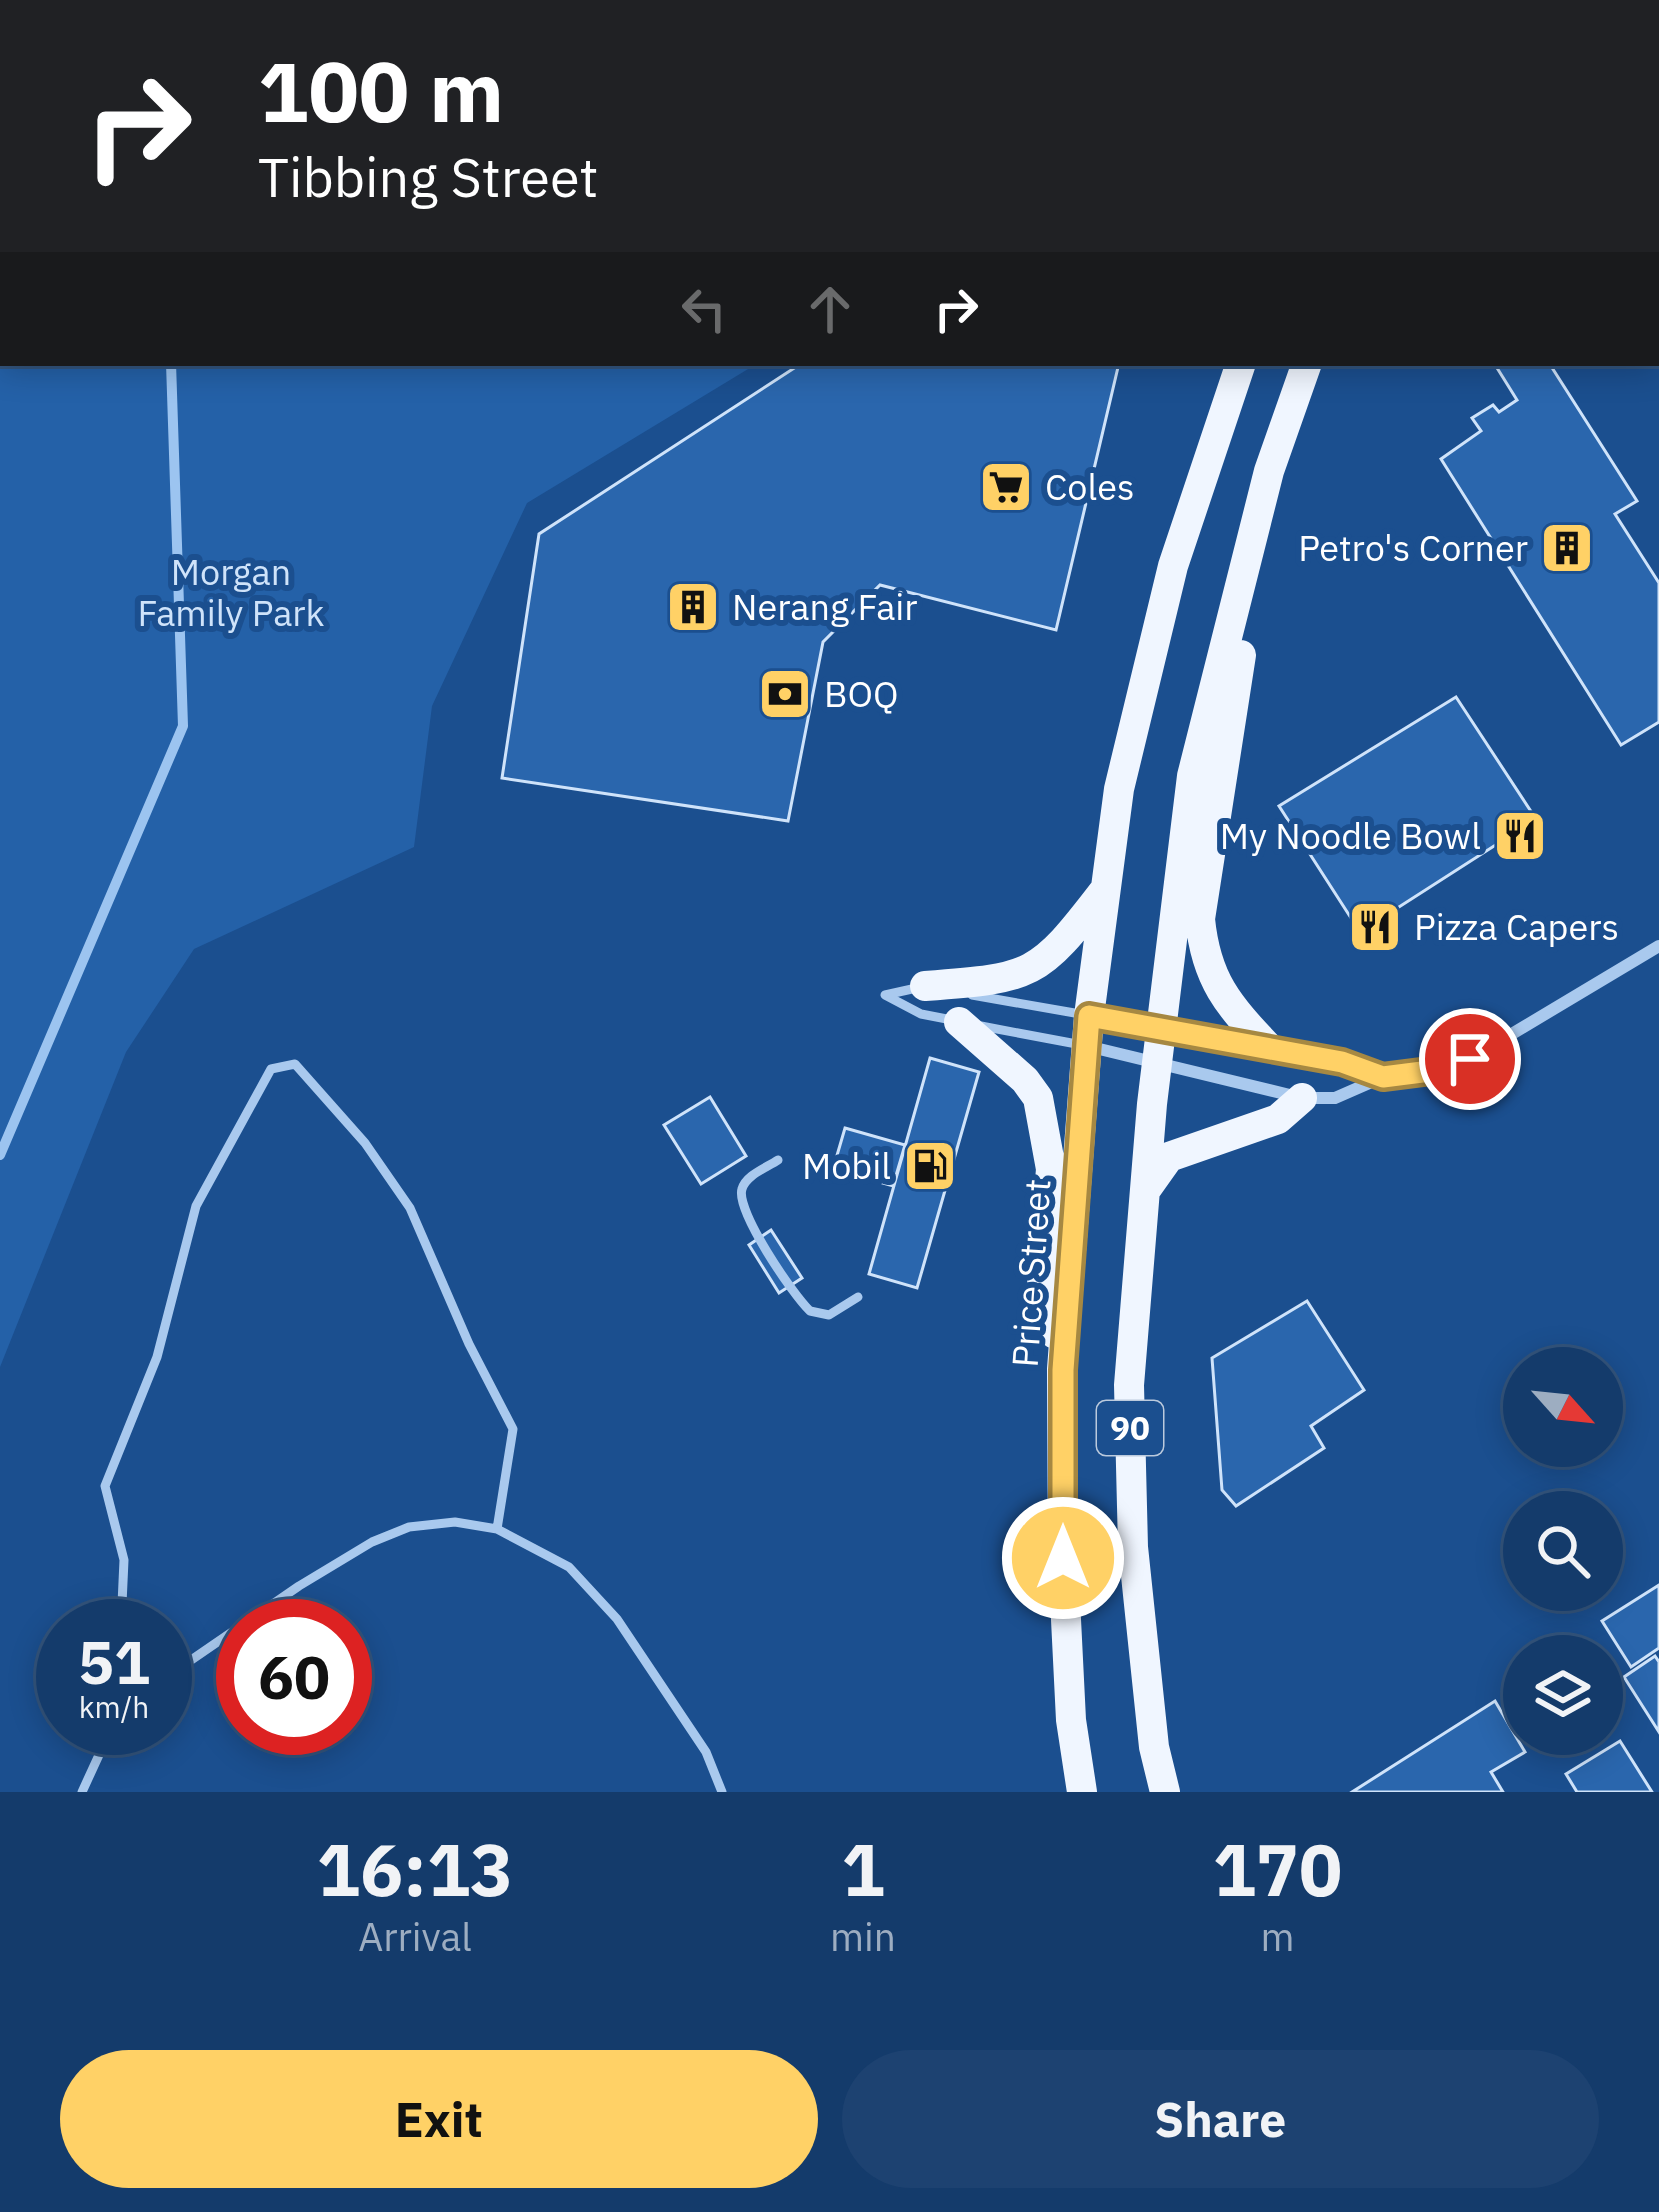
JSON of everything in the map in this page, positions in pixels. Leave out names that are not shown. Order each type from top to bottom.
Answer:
[{"type":"main road","name":"90","points":[[1088,1031],[1119,789],[1173,566],[1240,366]]},
{"type":"main road","name":"90","points":[[1166,1792],[1154,1747],[1133,1547],[1129,1384],[1156,1063],[1192,776],[1269,471],[1306,366]]},
{"type":"main road","points":[[1269,471],[1200,919],[1203,946],[1220,993],[1269,1048]]},
{"type":"main road","points":[[925,986],[1002,980],[1028,972],[1060,949],[1105,890]]},
{"type":"main road","points":[[959,1022],[1025,1080],[1038,1098],[1052,1168],[1042,1279],[1063,1370]]},
{"type":"main road","name":"Price Street","points":[[1082,1792],[1071,1720],[1063,1558],[1063,1370],[1088,1031]]},
{"type":"main road","points":[[1144,1192],[1169,1157],[1198,1143],[1277,1120],[1302,1098]]},
{"type":"street","points":[[1088,1031],[1156,1063],[1302,1098],[1335,1098],[1383,1077],[1438,1070],[1470,1059],[1659,946]]},
{"type":"street","points":[[1088,1031],[1161,1029],[1342,1062],[1383,1077]]},
{"type":"lane","points":[[925,986],[1088,1031],[959,1022],[921,1014],[885,995],[925,986]]},
{"type":"lane","points":[[122,1599],[124,1561],[105,1486],[157,1357],[196,1206],[271,1069],[295,1064],[365,1143],[410,1208],[469,1344],[513,1429],[497,1528]]},
{"type":"lane","points":[[778,1160],[746,1182],[740,1196],[746,1215],[810,1310],[829,1315],[858,1297]]},
{"type":"lane","points":[[192,1659],[299,1586],[409,1527],[455,1522],[497,1528],[569,1567],[617,1619],[706,1752],[722,1792]]},
{"type":"lane","points":[[82,1792],[99,1755]]},
{"type":"green space","name":"Morgan Family Park","points":[[0,366],[753,366],[527,503],[432,706],[414,847],[194,949],[126,1052],[0,1367]]},
{"type":"building","name":"Nerang Fair","points":[[797,366],[1118,366],[1056,630],[880,585],[823,642],[788,821],[502,778],[539,534]]},
{"type":"building","name":"Petro's Corner","points":[[1496,366],[1551,366],[1637,501],[1615,514],[1659,583],[1659,722],[1621,745],[1441,459],[1481,431],[1472,418],[1493,405],[1499,412],[1517,400]]},
{"type":"building","points":[[1456,697],[1536,819],[1360,932],[1279,806]]},
{"type":"building","points":[[930,1058],[979,1072],[917,1288],[869,1274]]},
{"type":"building","points":[[710,1097],[746,1156],[701,1184],[664,1125]]},
{"type":"building","points":[[845,1128],[905,1145],[893,1186],[833,1169]]},
{"type":"building","points":[[771,1230],[802,1278],[779,1293],[749,1245]]},
{"type":"building","points":[[1307,1301],[1364,1390],[1311,1426],[1324,1448],[1236,1506],[1222,1490],[1212,1358]]},
{"type":"building","points":[[1659,1585],[1659,1648],[1631,1667],[1623,1654],[1623,1635],[1611,1635],[1602,1621]]},
{"type":"building","points":[[1655,1656],[1659,1662],[1659,1732],[1624,1677]]},
{"type":"building","points":[[1495,1701],[1503,1715],[1503,1755],[1520,1755],[1491,1772],[1503,1792],[1352,1792]]},
{"type":"building","points":[[1623,1746],[1652,1792],[1577,1792],[1566,1774],[1597,1755],[1623,1755]]},
{"type":"waterway","points":[[0,1155],[183,726],[171,366]]},
{"type":"place","name":"Coles","points":[[1006,487]]},
{"type":"place","name":"Petro's Corner","points":[[1567,548]]},
{"type":"place","name":"Nerang Fair","points":[[693,607]]},
{"type":"place","name":"BOQ","points":[[785,694]]},
{"type":"place","name":"My Noodle Bowl","points":[[1520,836]]},
{"type":"place","name":"Pizza Capers","points":[[1375,927]]},
{"type":"place","name":"Mobil","points":[[930,1166]]},
{"type":"route","points":[[1063,1558],[1063,1370],[1089,1016],[1342,1062],[1383,1077],[1438,1070],[1470,1059]]}]
